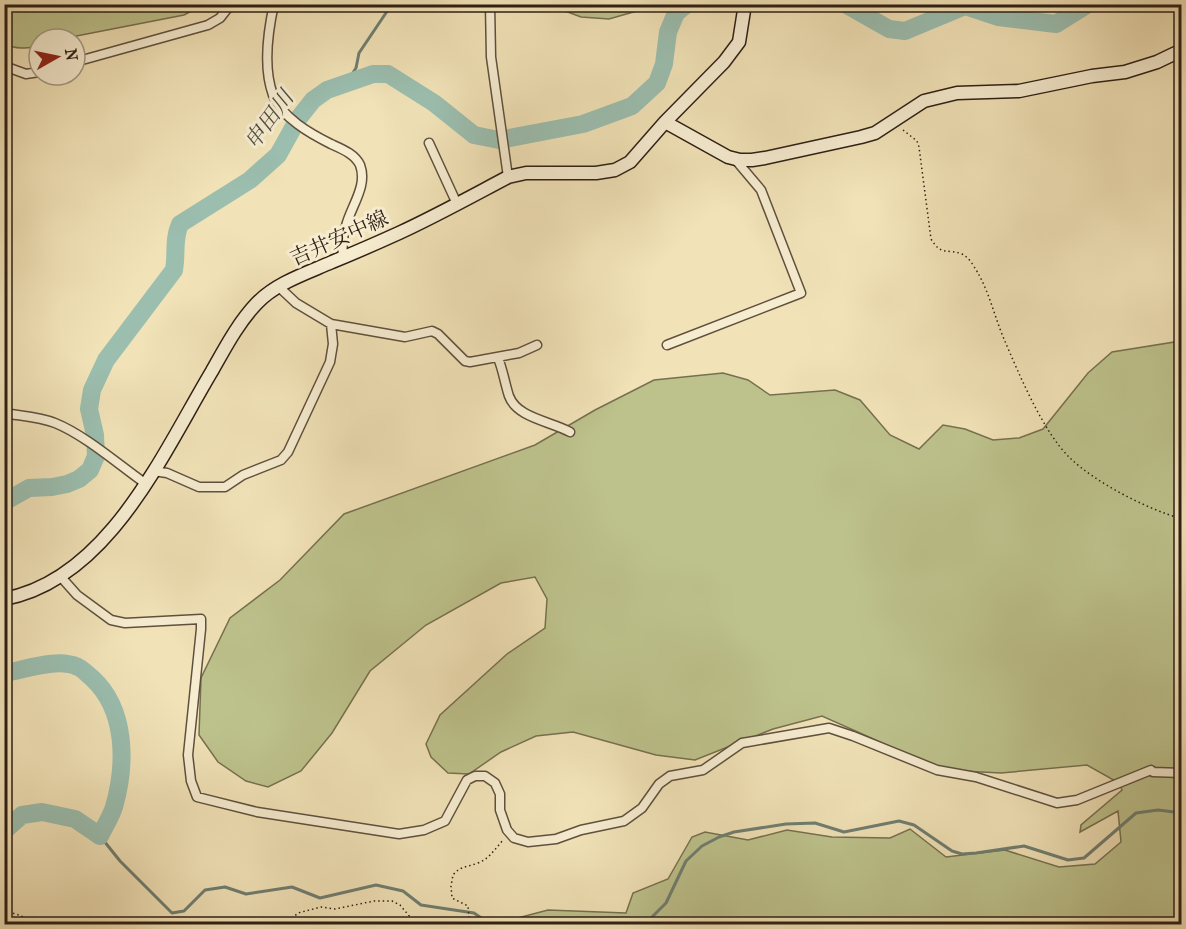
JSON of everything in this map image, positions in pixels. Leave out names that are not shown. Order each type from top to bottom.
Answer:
[{"type":"main road","name":"吉井安中線","points":[[4,599],[16,597],[61,577],[109,536],[146,483],[235,332],[258,302],[296,277],[402,231],[508,177],[526,173],[596,173],[615,170],[630,162],[665,122],[724,62],[739,42],[745,5]]},
{"type":"main road","points":[[665,122],[734,158],[752,160],[875,133],[924,101],[957,93],[1019,91],[1092,76],[1125,72],[1156,62],[1182,50]]},
{"type":"street","points":[[87,59],[208,25],[220,18],[231,4]]},
{"type":"street","points":[[274,4],[267,33],[267,62],[273,95],[301,126],[315,136],[353,155],[359,163],[362,175],[361,188],[346,224],[342,241],[343,258]]},
{"type":"street","points":[[490,4],[491,57],[508,177]]},
{"type":"street","points":[[4,66],[27,74]]},
{"type":"street","points":[[429,143],[457,204]]},
{"type":"street","points":[[667,345],[801,292],[761,190],[734,158]]},
{"type":"street","points":[[279,287],[296,303],[331,324],[405,337],[432,331],[438,334],[465,361],[475,362],[498,358],[519,353],[537,345]]},
{"type":"street","points":[[153,471],[167,473],[199,487],[214,488],[225,487],[243,475],[281,460],[288,452],[330,362],[333,344],[331,324]]},
{"type":"street","points":[[498,358],[510,398],[519,411],[570,432]]},
{"type":"street","points":[[4,413],[52,422],[84,439],[146,483]]},
{"type":"street","points":[[61,577],[77,595],[111,620],[125,623],[201,619],[188,755],[191,781],[197,797],[257,812],[399,834],[424,830],[445,820],[467,780],[474,776],[485,776],[495,783],[500,794],[500,810],[507,830],[514,838],[528,842],[556,839],[581,830],[624,821],[642,808],[659,784],[670,776],[703,770],[742,743],[829,728],[937,770],[975,777],[1056,803],[1077,800],[1150,770],[1182,773]]},
{"type":"path","points":[[895,120],[920,147],[931,239],[937,249],[961,254],[970,261],[980,276],[1016,366],[1048,428],[1069,457],[1114,489],[1164,514],[1182,519]]},
{"type":"path","points":[[463,924],[469,919],[468,906],[452,898],[453,875],[462,867],[478,863],[490,856],[505,837],[507,830]]},
{"type":"path","points":[[214,924],[235,918],[276,924],[289,921],[298,913],[321,907],[335,909],[374,901],[392,901],[400,905],[417,924]]},
{"type":"path","points":[[4,913],[11,912],[26,918],[59,924]]},
{"type":"green space","points":[[5,4],[203,4],[184,15],[87,34],[87,27],[27,27],[27,48],[5,44]]},
{"type":"green space","points":[[549,5],[658,5],[609,19],[581,17]]},
{"type":"green space","points":[[1181,341],[1181,924],[479,924],[485,918],[510,920],[548,910],[626,913],[633,893],[668,879],[692,837],[705,832],[748,840],[787,830],[832,837],[890,838],[910,829],[946,857],[1005,850],[1059,867],[1095,864],[1121,842],[1118,811],[1080,832],[1081,825],[1122,790],[1119,783],[1087,765],[1001,773],[943,770],[822,716],[773,729],[695,760],[656,755],[573,732],[536,736],[501,752],[469,774],[448,773],[431,757],[426,744],[440,715],[507,654],[545,628],[547,599],[535,577],[501,583],[426,625],[370,671],[332,733],[301,771],[268,787],[246,781],[218,762],[199,735],[201,678],[230,618],[280,580],[344,514],[535,445],[595,410],[654,380],[723,373],[748,380],[770,395],[835,390],[860,400],[890,435],[919,449],[943,425],[965,429],[993,440],[1019,438],[1043,429],[1088,373],[1112,352]]},
{"type":"waterway","points":[[347,82],[356,68],[359,53],[392,4]]},
{"type":"waterway","name":"申田川","points":[[4,502],[29,488],[67,484],[79,479],[90,470],[96,456],[95,435],[89,409],[92,390],[106,360],[174,270],[180,224],[250,180],[278,155],[298,119],[313,100],[327,90],[373,74],[388,74],[434,103],[474,135],[499,140],[583,124],[632,106],[657,83],[664,64],[668,32],[676,13],[687,4]]},
{"type":"waterway","name":"申田川","points":[[845,4],[889,29],[905,31],[965,6],[998,17],[1056,24],[1088,4]]},
{"type":"waterway","name":"申田川","points":[[4,670],[10,672],[62,663],[82,669],[103,691],[112,706],[118,722],[122,756],[121,774],[114,807],[100,836],[75,819],[42,812],[22,815],[4,831]]},
{"type":"waterway","points":[[579,924],[642,921],[651,918],[666,903],[686,861],[702,846],[734,832],[786,824],[815,823],[844,832],[899,821],[914,825],[952,851],[962,854],[1024,846],[1068,860],[1084,858],[1136,813],[1158,810],[1182,813]]},
{"type":"waterway","points":[[100,836],[120,861],[172,913],[184,911],[205,890],[225,887],[246,894],[292,887],[320,898],[376,885],[403,891],[421,905],[474,913],[490,924]]},
{"type":"waterway","points":[[521,924],[538,924]]}]
